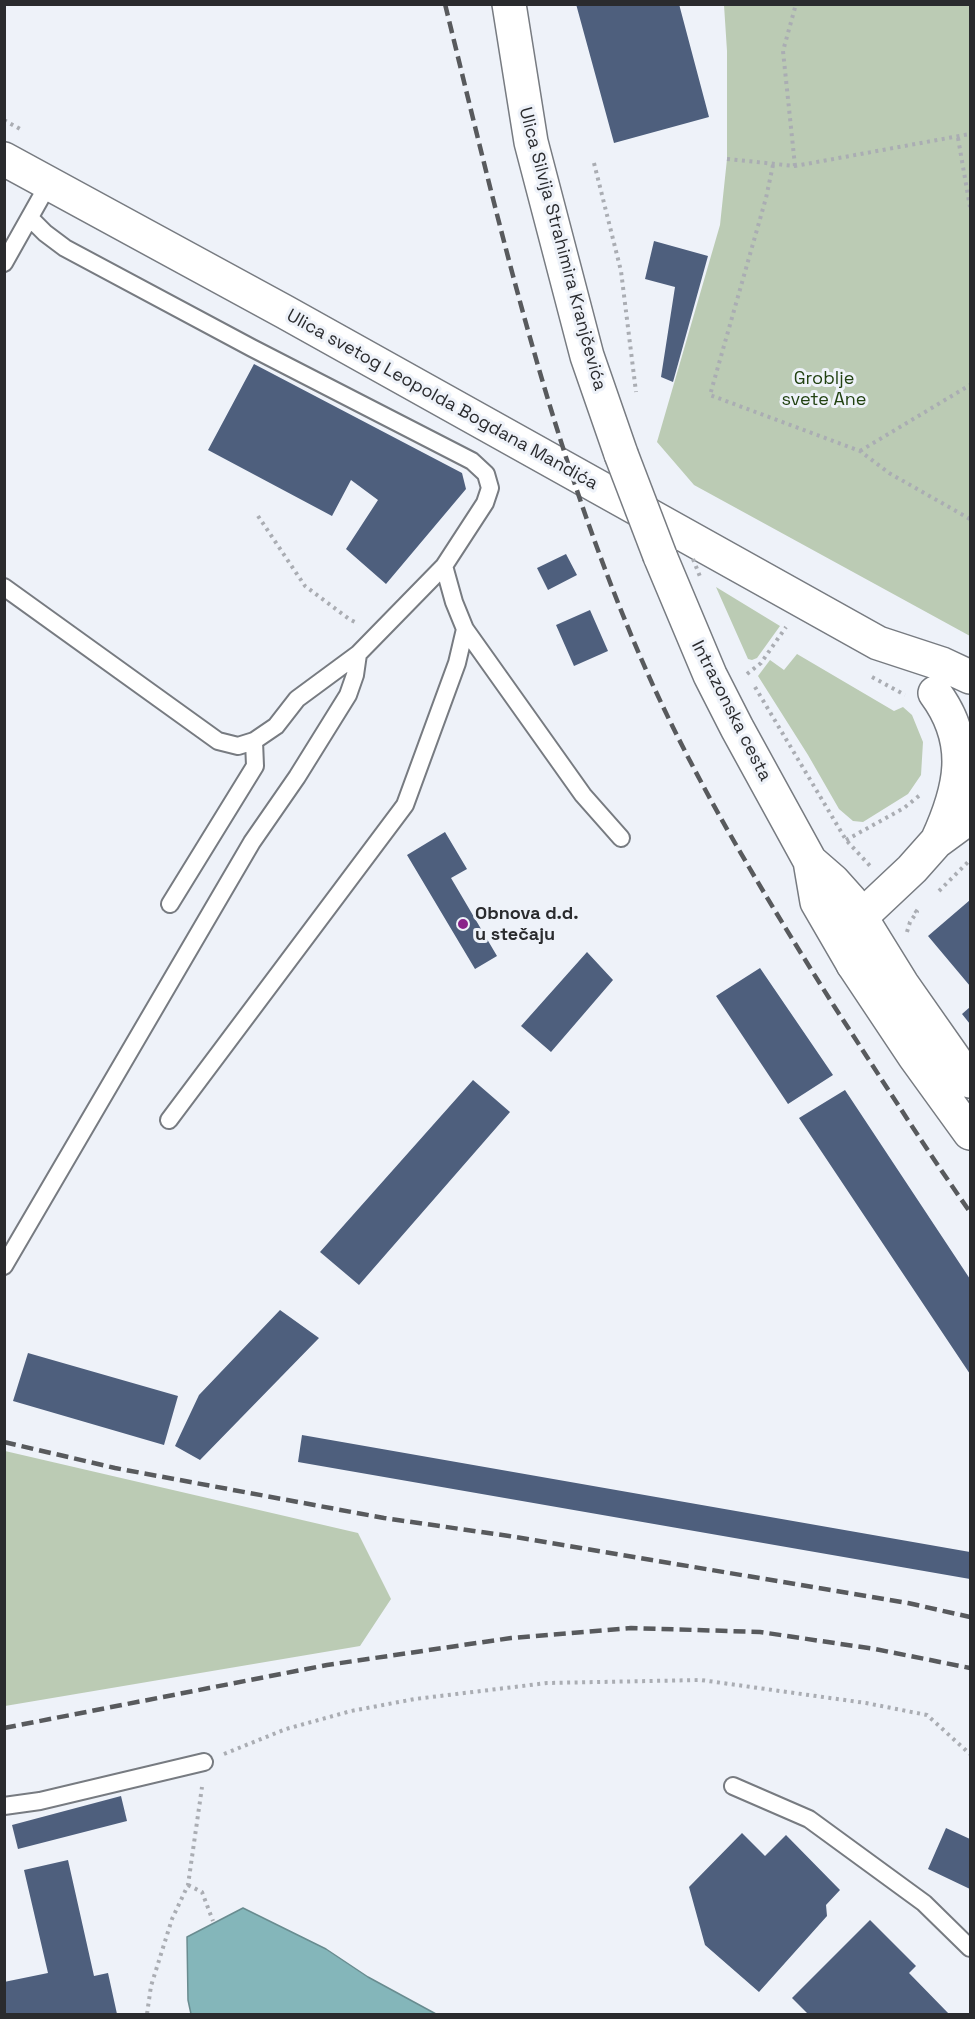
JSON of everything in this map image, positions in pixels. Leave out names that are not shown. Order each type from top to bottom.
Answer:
[{"type":"main road","name":"Ulica Silvija Strahimira Kranjčevića","points":[[508,4],[525,109],[540,177],[587,356],[621,454],[673,559]]},
{"type":"main road","name":"Ulica svetog Leopolda Bogdana Mandića","points":[[4,159],[296,318],[878,643],[933,661],[970,677]]},
{"type":"main road","name":"Intrazonska cesta","points":[[673,559],[710,675],[810,861],[818,902],[853,964],[915,1057],[970,1133]]},
{"type":"main road","name":"Ulica svetog Leopolda Bogdana Mandića","points":[[878,643],[898,663],[922,696],[970,712]]},
{"type":"main road","points":[[922,696],[945,706],[957,741],[959,765],[954,801],[936,842]]},
{"type":"main road","points":[[853,964],[851,948],[853,935],[861,917],[936,842],[970,817]]},
{"type":"main road","name":"Intrazonska cesta","points":[[810,861],[842,890],[902,984],[970,1081]]},
{"type":"lane","points":[[4,263],[49,183]]},
{"type":"lane","points":[[4,586],[218,741],[238,746],[254,741],[276,726],[297,699],[358,654],[379,633],[444,566],[485,503],[490,488],[486,474],[472,461],[252,348],[65,248],[30,218]]},
{"type":"lane","points":[[444,566],[454,602],[465,629],[583,795],[621,838]]},
{"type":"lane","points":[[169,1120],[405,805],[457,663],[465,629]]},
{"type":"lane","points":[[4,1266],[252,842],[297,777],[348,695],[355,675],[358,654]]},
{"type":"lane","points":[[170,904],[255,766],[254,741]]},
{"type":"lane","points":[[4,1806],[40,1801],[204,1762]]},
{"type":"lane","points":[[733,1786],[809,1818],[924,1903],[970,1948]]},
{"type":"path","points":[[795,166],[783,51],[796,4]]},
{"type":"path","points":[[727,159],[795,166],[970,134]]},
{"type":"path","points":[[958,138],[970,207]]},
{"type":"path","points":[[594,163],[621,271],[636,395]]},
{"type":"path","points":[[773,165],[766,198],[710,395],[860,451],[889,473],[970,519]]},
{"type":"path","points":[[860,451],[970,385]]},
{"type":"path","points":[[258,516],[305,586],[349,619],[379,633]]},
{"type":"path","points":[[673,559],[706,573]]},
{"type":"path","points":[[701,579],[706,590]]},
{"type":"path","points":[[781,619],[788,624],[761,663],[747,674],[846,840],[917,912]]},
{"type":"path","points":[[872,677],[922,696]]},
{"type":"path","points":[[846,840],[904,808],[926,787]]},
{"type":"path","points":[[932,897],[970,860]]},
{"type":"path","points":[[906,935],[910,922],[924,905]]},
{"type":"path","points":[[4,1351],[4,1392]]},
{"type":"path","points":[[147,2014],[151,1986],[169,1930],[188,1886],[204,1762],[286,1729],[351,1712],[415,1699],[548,1683],[701,1680],[866,1703],[927,1715],[970,1754]]},
{"type":"path","points":[[188,1886],[202,1892],[213,1921]]},
{"type":"green space","name":"Groblje svete Ane","points":[[724,5],[970,5],[970,636],[694,485],[657,442],[720,225],[727,159],[727,51]]},
{"type":"green space","points":[[716,587],[780,626],[757,658],[748,659]]},
{"type":"green space","points":[[797,654],[894,711],[903,707],[912,715],[923,742],[921,775],[908,794],[863,822],[853,821],[839,809],[758,676],[770,660],[784,670]]},
{"type":"green space","points":[[5,1451],[358,1533],[391,1599],[360,1646],[5,1706]]},
{"type":"water","points":[[243,1908],[326,1949],[368,1977],[436,2014],[191,2014],[188,2000],[187,1937]]},
{"type":"building","points":[[576,4],[679,4],[709,117],[614,143]]},
{"type":"building","points":[[654,241],[708,256],[673,382],[661,377],[675,287],[645,279]]},
{"type":"building","points":[[254,364],[462,473],[466,489],[386,584],[346,549],[378,500],[351,480],[332,516],[208,450]]},
{"type":"building","points":[[566,554],[577,575],[548,590],[537,568]]},
{"type":"building","points":[[590,610],[608,651],[574,666],[556,625]]},
{"type":"building","points":[[445,832],[467,869],[451,878],[497,956],[475,969],[407,855]]},
{"type":"building","points":[[970,900],[970,986],[928,936]]},
{"type":"building","points":[[587,952],[613,980],[551,1052],[521,1026]]},
{"type":"building","points":[[760,968],[833,1075],[788,1104],[716,996]]},
{"type":"building","points":[[970,1007],[970,1024],[962,1014]]},
{"type":"building","points":[[473,1080],[510,1112],[359,1285],[320,1252]]},
{"type":"building","points":[[845,1090],[970,1279],[970,1374],[799,1118]]},
{"type":"building","points":[[280,1310],[319,1338],[200,1460],[175,1446],[199,1395]]},
{"type":"building","points":[[28,1353],[178,1396],[164,1445],[13,1401]]},
{"type":"building","points":[[302,1435],[970,1552],[970,1579],[298,1462]]},
{"type":"building","points":[[121,1796],[127,1821],[18,1849],[12,1825]]},
{"type":"building","points":[[946,1828],[970,1839],[970,1889],[928,1869]]},
{"type":"building","points":[[742,1833],[765,1856],[786,1835],[840,1890],[826,1905],[827,1916],[759,1992],[705,1945],[689,1887]]},
{"type":"building","points":[[68,1860],[94,1976],[108,1973],[117,2014],[4,2014],[4,1982],[48,1973],[24,1870]]},
{"type":"building","points":[[870,1920],[916,1966],[909,1973],[949,2014],[808,2014],[792,1998]]},
{"type":"railway","points":[[445,4],[507,252],[553,416],[579,497],[640,656],[683,747],[755,878],[834,1006],[970,1212]]},
{"type":"railway","points":[[4,1442],[115,1468],[384,1518],[509,1536],[908,1603],[970,1617]]},
{"type":"railway","points":[[4,1728],[327,1665],[511,1638],[631,1628],[760,1632],[875,1649],[970,1668]]},
{"type":"place","name":"Obnova d.d. u stečaju","points":[[463,924]]}]
